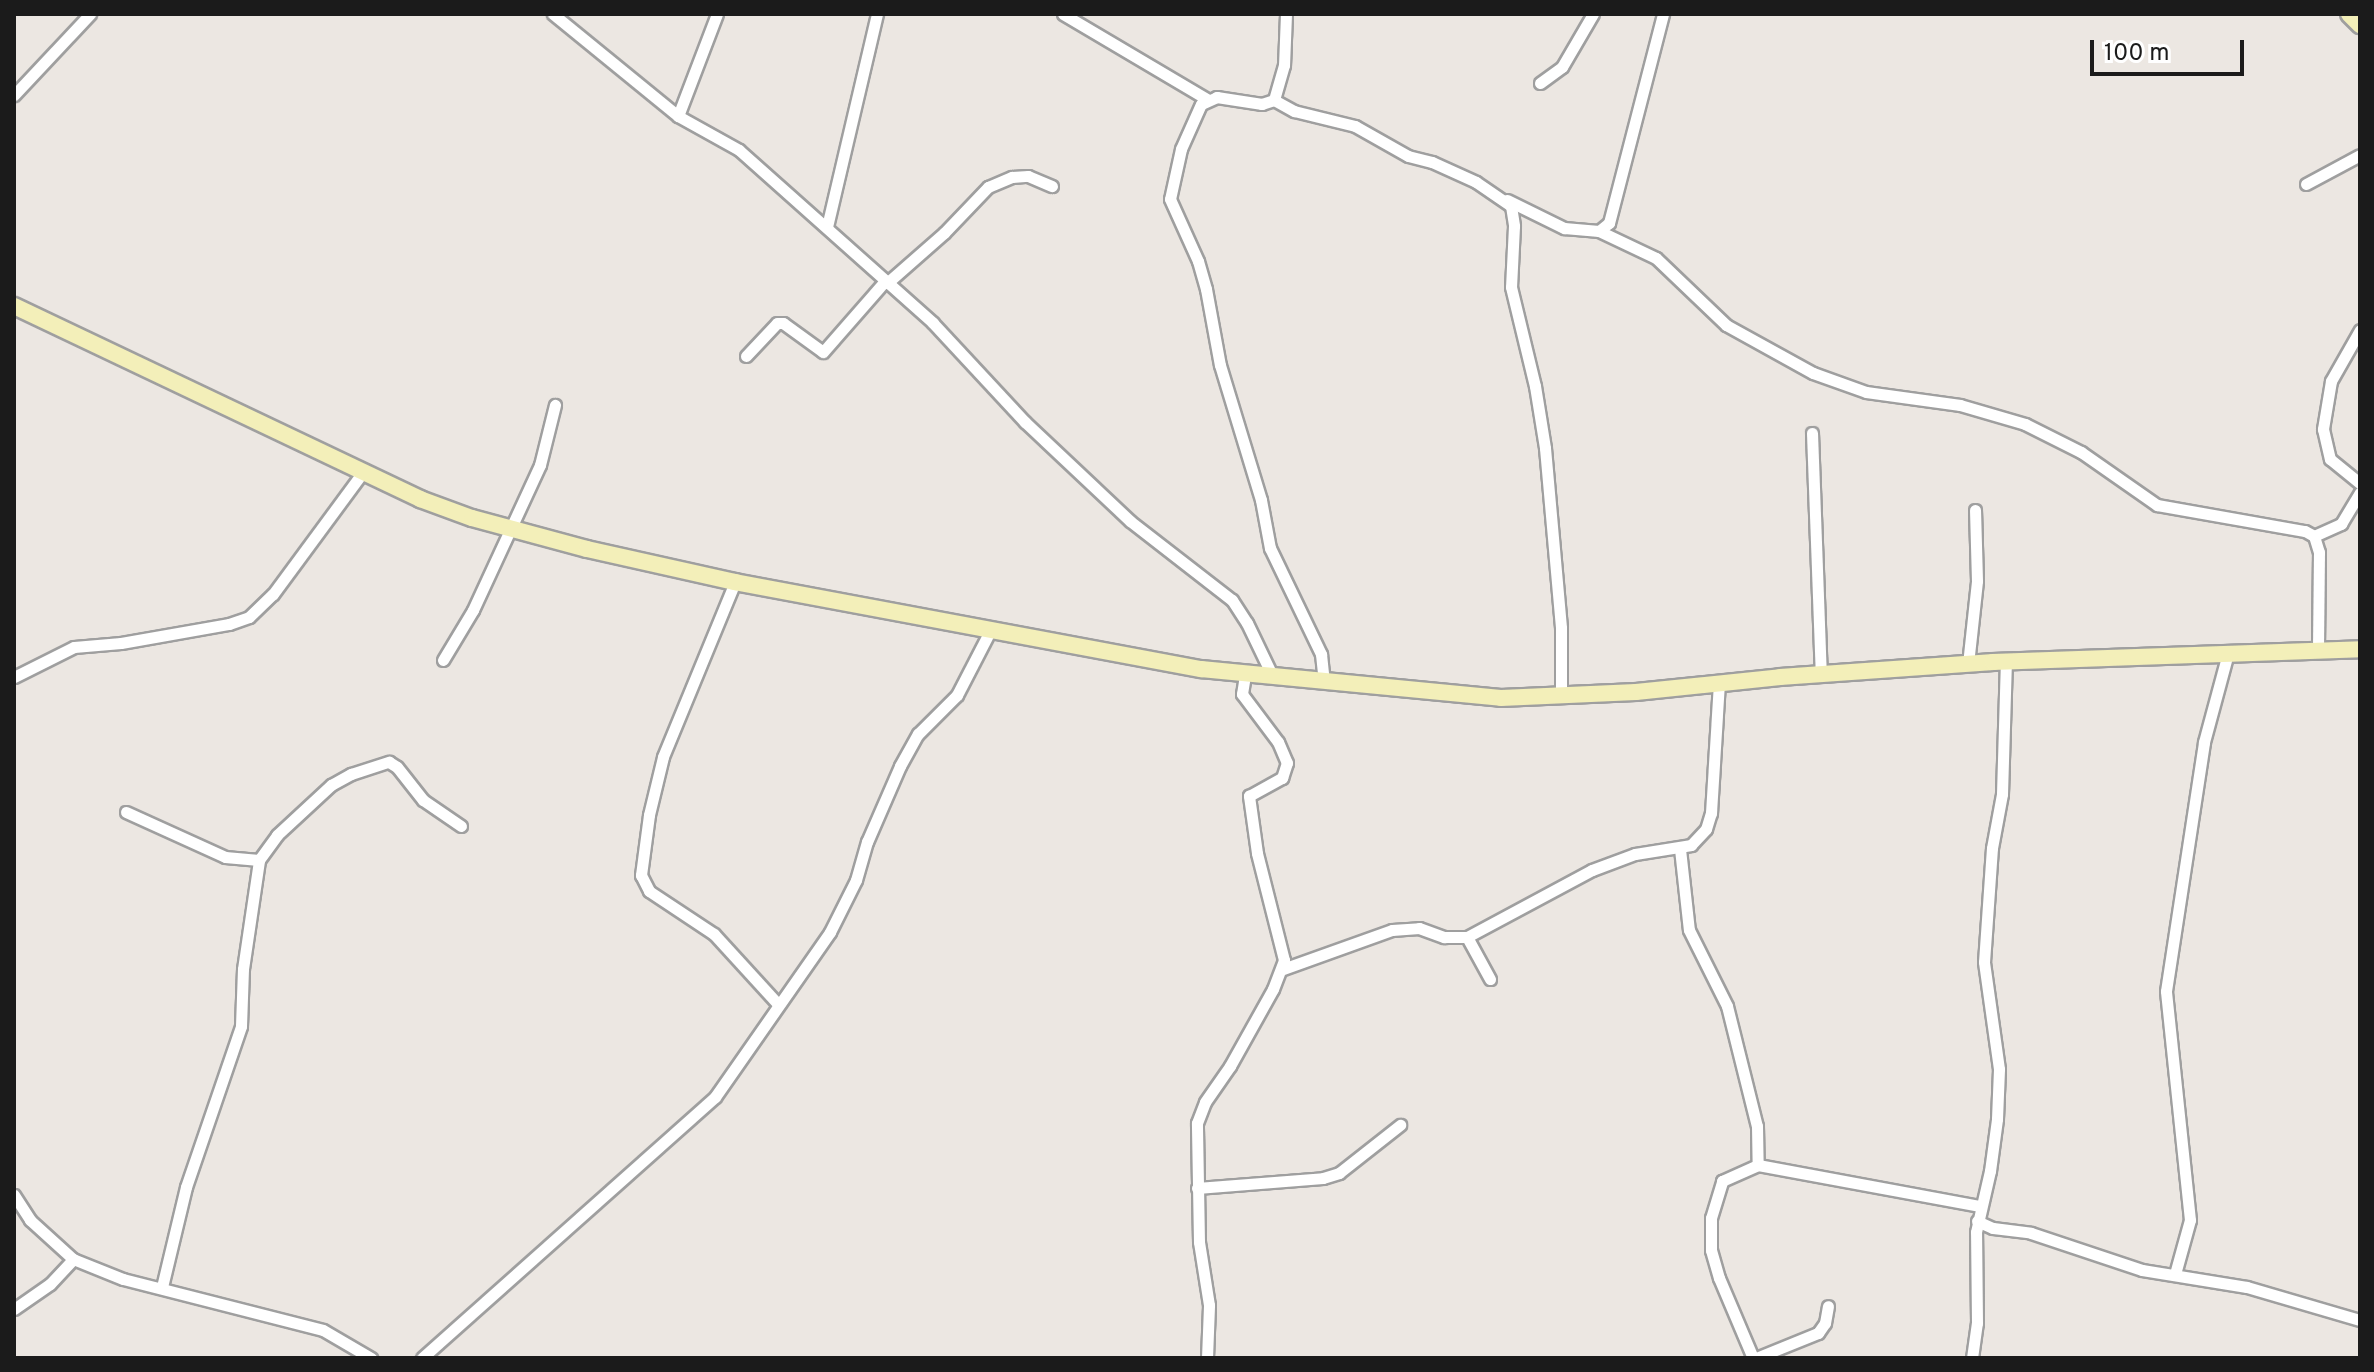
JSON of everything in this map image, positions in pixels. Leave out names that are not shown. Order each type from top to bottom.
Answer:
[{"type":"main road","points":[[2349,14],[2360,25]]},
{"type":"main road","points":[[14,306],[420,499],[510,529],[735,582],[990,631],[1245,674],[1501,698],[2006,661],[2360,649]]},
{"type":"street","points":[[14,95],[90,14]]},
{"type":"street","points":[[553,14],[678,116],[739,150],[933,323],[1025,422],[1130,521],[1232,600],[1247,623],[1273,677]]},
{"type":"street","points":[[678,116],[717,14]]},
{"type":"street","points":[[827,227],[877,14]]},
{"type":"street","points":[[1063,14],[1207,99],[1262,104],[1274,100],[1294,111],[1355,126],[1408,156],[1432,162],[1564,228],[1599,231],[1656,258],[1726,325],[1760,347],[1813,373],[1866,392],[1960,405],[2025,424],[2054,436],[2157,505],[2305,531],[2314,536],[2319,552],[2318,650]]},
{"type":"street","points":[[1274,100],[1284,65],[1286,14]]},
{"type":"street","points":[[1540,83],[1562,67],[1593,14]]},
{"type":"street","points":[[1599,231],[1609,223],[1663,14],[1656,14]]},
{"type":"street","points":[[1207,99],[1201,104],[1181,149],[1170,199],[1198,261],[1220,365],[1261,500],[1270,548],[1321,654],[1324,681]]},
{"type":"street","points":[[2306,184],[2360,155]]},
{"type":"street","points":[[746,356],[777,323],[783,323],[823,352],[886,282],[944,233],[988,187],[1012,177],[1028,176],[1052,186]]},
{"type":"street","points":[[1503,198],[1514,216],[1511,287],[1535,386],[1545,448],[1561,628],[1561,695]]},
{"type":"street","points":[[1513,240],[1531,212]]},
{"type":"street","points":[[2360,330],[2331,381],[2323,429],[2330,459],[2360,483]]},
{"type":"street","points":[[443,660],[473,610],[540,465],[555,405]]},
{"type":"street","points":[[1812,433],[1821,674]]},
{"type":"street","points":[[14,677],[74,647],[121,643],[229,624],[249,617],[273,594],[363,472]]},
{"type":"street","points":[[2314,536],[2341,524],[2360,492]]},
{"type":"street","points":[[1968,664],[1977,581],[1975,510]]},
{"type":"street","points":[[735,582],[663,757],[641,875],[649,891],[714,934],[778,1004]]},
{"type":"street","points":[[422,1358],[715,1097],[830,932],[856,880],[867,842],[906,755],[918,734],[957,695],[990,631]]},
{"type":"street","points":[[2175,1274],[2190,1220],[2166,991],[2204,742],[2228,653]]},
{"type":"street","points":[[1972,1358],[1977,1323],[1977,1221],[1990,1171],[1997,1119],[1999,1069],[1985,951],[1992,848],[2002,794],[2006,661]]},
{"type":"street","points":[[1207,1358],[1209,1305],[1199,1242],[1197,1123],[1205,1102],[1230,1066],[1283,969],[1283,949],[1257,853],[1249,796],[1282,778],[1287,763],[1278,742],[1242,694],[1245,674]]},
{"type":"street","points":[[1283,969],[1392,930],[1419,928],[1444,937],[1467,937],[1592,870],[1635,854],[1680,849],[1700,838],[1711,813],[1719,683]]},
{"type":"street","points":[[162,1287],[186,1187],[241,1026],[243,969],[259,860],[277,835],[331,785],[351,774],[389,762],[397,767],[423,800],[461,826]]},
{"type":"street","points":[[126,812],[225,857],[259,860]]},
{"type":"street","points":[[1680,849],[1689,930],[1727,1006],[1757,1126],[1758,1165]]},
{"type":"street","points":[[1467,937],[1490,979]]},
{"type":"street","points":[[1197,1188],[1323,1178],[1339,1173],[1400,1125]]},
{"type":"street","points":[[1828,1306],[1825,1323],[1818,1333],[1754,1358],[1719,1278],[1711,1250],[1711,1218],[1722,1181],[1758,1165],[1980,1206]]},
{"type":"street","points":[[14,1195],[30,1220],[73,1259],[123,1279],[323,1330],[371,1358]]},
{"type":"street","points":[[1977,1221],[1993,1228],[2031,1233],[2142,1270],[2247,1287],[2360,1320]]},
{"type":"street","points":[[14,1309],[50,1284],[73,1259]]}]
